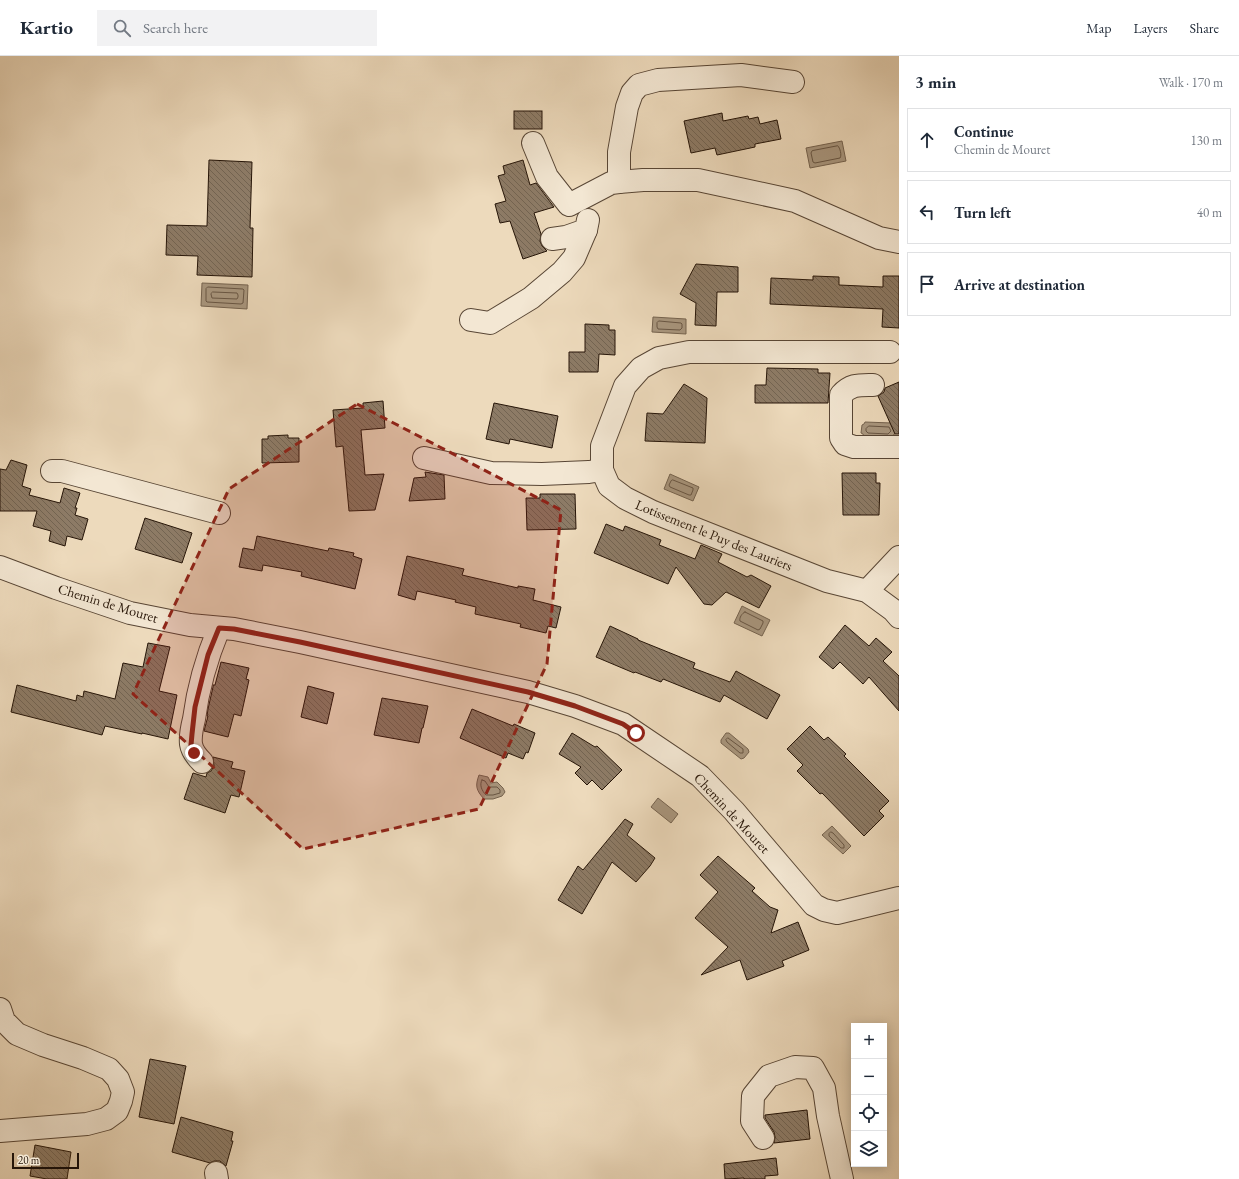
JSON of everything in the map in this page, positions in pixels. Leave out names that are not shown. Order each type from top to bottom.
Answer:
[{"type":"street","points":[[619,182],[619,152],[627,107],[632,93],[639,85],[658,80],[741,75],[793,82]]},
{"type":"street","points":[[471,320],[490,323],[531,298],[562,272],[574,258],[586,230],[589,219],[570,212],[569,205],[546,177],[533,143]]},
{"type":"street","points":[[569,205],[611,183],[643,180],[698,180],[795,201],[879,238],[899,242]]},
{"type":"street","points":[[552,239],[566,237],[586,230]]},
{"type":"street","name":"Lotissement le Puy des Lauriers","points":[[890,352],[689,352],[659,358],[641,368],[626,386],[602,446],[602,470],[609,486],[625,498],[653,512],[827,581],[867,591],[893,610],[899,617]]},
{"type":"street","points":[[873,385],[847,388],[842,396],[842,438],[845,444],[854,447],[899,447]]},
{"type":"street","points":[[424,458],[491,473],[550,474],[602,470]]},
{"type":"street","points":[[52,471],[62,471],[219,513]]},
{"type":"street","points":[[867,591],[899,557]]},
{"type":"street","name":"Chemin de Mouret","points":[[0,566],[56,588],[130,612],[190,625],[234,629],[300,642],[528,692],[575,706],[623,724],[700,776],[734,811],[814,905],[824,910],[837,913],[899,898]]},
{"type":"street","points":[[202,762],[194,753],[191,745],[195,707],[208,655],[219,628]]},
{"type":"street","points":[[0,1009],[4,1021],[17,1034],[109,1069],[118,1079],[123,1092],[117,1111],[106,1119],[87,1124],[0,1131]]},
{"type":"street","points":[[763,1138],[752,1121],[752,1096],[769,1076],[795,1067],[813,1068],[824,1088],[828,1116],[842,1179]]},
{"type":"highlighted area","points":[[357,404],[561,510],[547,664],[479,809],[303,849],[133,694],[229,489]]},
{"type":"water","points":[[842,141],[846,161],[810,168],[806,148]]},
{"type":"water","points":[[202,283],[248,285],[247,309],[201,306]]},
{"type":"water","points":[[653,317],[686,319],[686,334],[652,332]]},
{"type":"water","points":[[865,422],[892,423],[896,426],[895,434],[891,438],[864,437],[861,433],[862,425]]},
{"type":"water","points":[[670,474],[699,487],[693,501],[664,489]]},
{"type":"water","points":[[742,606],[770,620],[762,636],[734,623]]},
{"type":"water","points":[[726,733],[729,733],[748,749],[749,752],[744,758],[741,759],[721,743],[721,740]]},
{"type":"water","points":[[479,775],[488,777],[491,783],[497,782],[505,792],[502,796],[493,799],[484,799],[477,788]]},
{"type":"water","points":[[658,798],[678,814],[671,823],[651,807]]},
{"type":"water","points":[[832,826],[851,846],[843,854],[822,835]]},
{"type":"building","points":[[514,111],[542,111],[542,129],[514,129]]},
{"type":"building","points":[[722,113],[723,121],[748,116],[749,119],[758,117],[760,124],[777,120],[781,139],[755,144],[755,147],[717,155],[715,148],[691,153],[684,121]]},
{"type":"building","points":[[209,160],[252,162],[250,228],[253,228],[252,277],[197,275],[198,256],[166,255],[167,225],[207,226]]},
{"type":"building","points":[[523,160],[530,185],[536,183],[554,207],[534,213],[541,234],[540,241],[542,246],[547,251],[523,259],[510,221],[500,223],[495,204],[506,201],[498,176],[505,174],[503,166]]},
{"type":"building","points":[[696,264],[738,267],[738,292],[717,292],[716,326],[695,325],[696,303],[680,294]]},
{"type":"building","points":[[813,276],[839,277],[839,285],[883,287],[883,276],[899,276],[899,328],[882,327],[883,309],[770,304],[771,278],[813,280]]},
{"type":"building","points":[[585,324],[609,325],[609,330],[615,330],[615,355],[599,354],[598,372],[569,372],[569,352],[585,352]]},
{"type":"building","points":[[767,368],[818,369],[818,373],[830,373],[828,403],[755,403],[755,385],[766,385]]},
{"type":"building","points":[[899,382],[899,434],[895,434],[878,396],[884,392],[885,388]]},
{"type":"building","points":[[684,384],[707,398],[705,443],[645,441],[647,413],[663,414]]},
{"type":"building","points":[[383,401],[385,428],[361,430],[365,475],[384,474],[375,510],[349,511],[343,446],[336,447],[333,410],[363,408],[363,403]]},
{"type":"building","points":[[494,403],[558,416],[552,448],[510,439],[509,444],[486,439]]},
{"type":"building","points":[[288,435],[288,438],[299,438],[299,462],[262,463],[262,439],[268,439],[268,436]]},
{"type":"building","points":[[11,460],[27,465],[22,486],[31,489],[29,495],[60,503],[64,488],[80,493],[75,508],[77,508],[75,515],[88,519],[82,540],[67,536],[65,546],[49,541],[51,531],[33,526],[37,511],[0,511],[0,469],[6,470]]},
{"type":"building","points":[[425,472],[444,475],[445,499],[409,501],[414,478],[426,477]]},
{"type":"building","points":[[842,473],[876,473],[876,483],[880,483],[879,515],[843,515]]},
{"type":"building","points":[[540,494],[575,494],[576,529],[527,530],[526,498],[540,498]]},
{"type":"building","points":[[145,518],[192,533],[182,563],[135,549]]},
{"type":"building","points":[[606,524],[623,531],[625,526],[661,540],[659,545],[695,559],[701,545],[722,554],[718,562],[747,577],[751,575],[771,586],[759,608],[726,592],[712,605],[704,604],[676,567],[668,584],[594,553]]},
{"type":"building","points":[[257,536],[328,551],[329,548],[354,553],[353,556],[362,559],[355,589],[301,576],[302,572],[263,565],[262,571],[239,567],[243,548],[254,550]]},
{"type":"building","points":[[407,556],[464,569],[462,575],[518,588],[518,586],[535,589],[533,600],[561,607],[556,628],[548,626],[546,633],[520,627],[521,624],[475,614],[476,607],[455,602],[456,600],[417,591],[415,600],[398,595]]},
{"type":"building","points":[[845,625],[869,646],[876,638],[892,652],[883,661],[899,676],[899,711],[869,677],[863,684],[840,662],[833,669],[819,657]]},
{"type":"building","points":[[610,626],[638,640],[695,663],[693,668],[730,682],[736,671],[780,695],[767,719],[724,695],[720,702],[663,679],[661,682],[635,672],[634,673],[596,657]]},
{"type":"building","points":[[148,643],[170,647],[159,691],[177,695],[168,739],[105,726],[102,735],[11,712],[17,685],[76,701],[77,695],[83,697],[84,691],[115,699],[123,663],[143,667]]},
{"type":"building","points":[[221,662],[249,668],[246,679],[249,680],[241,716],[234,714],[228,737],[204,731],[213,685],[215,685]]},
{"type":"building","points":[[308,686],[334,693],[327,724],[301,717]]},
{"type":"building","points":[[382,698],[428,706],[419,743],[374,735]]},
{"type":"building","points":[[472,709],[513,726],[514,724],[535,733],[528,753],[526,752],[523,759],[508,753],[506,758],[460,738]]},
{"type":"building","points":[[810,726],[824,740],[828,737],[846,754],[844,756],[889,801],[879,811],[884,816],[864,836],[822,793],[820,794],[797,771],[803,765],[787,749]]},
{"type":"building","points":[[572,733],[595,747],[597,746],[622,770],[602,790],[592,780],[587,785],[575,773],[581,767],[559,754]]},
{"type":"building","points":[[213,757],[233,762],[231,768],[245,771],[239,797],[231,795],[225,813],[184,799],[193,773],[206,777],[207,773],[211,771],[214,766]]},
{"type":"building","points":[[625,819],[633,824],[627,835],[655,858],[650,866],[636,882],[612,862],[582,914],[558,900],[578,866],[583,870]]},
{"type":"building","points":[[718,856],[755,888],[752,891],[770,907],[778,910],[771,933],[798,922],[809,950],[782,961],[784,966],[747,980],[740,960],[701,975],[728,947],[695,918],[718,892],[700,875]]},
{"type":"building","points":[[150,1059],[186,1066],[174,1124],[139,1117]]},
{"type":"building","points":[[807,1110],[810,1139],[774,1143],[774,1132],[765,1118],[765,1115]]},
{"type":"building","points":[[181,1117],[233,1132],[231,1141],[233,1141],[226,1166],[220,1161],[210,1163],[172,1152]]},
{"type":"building","points":[[35,1145],[71,1152],[67,1179],[47,1179],[30,1176]]},
{"type":"building","points":[[776,1158],[778,1175],[765,1176],[765,1179],[725,1179],[724,1164]]},
{"type":"route","points":[[194,753],[191,745],[195,707],[208,655],[219,628],[234,629],[300,642],[528,692],[575,706],[623,724],[636,733]]}]
